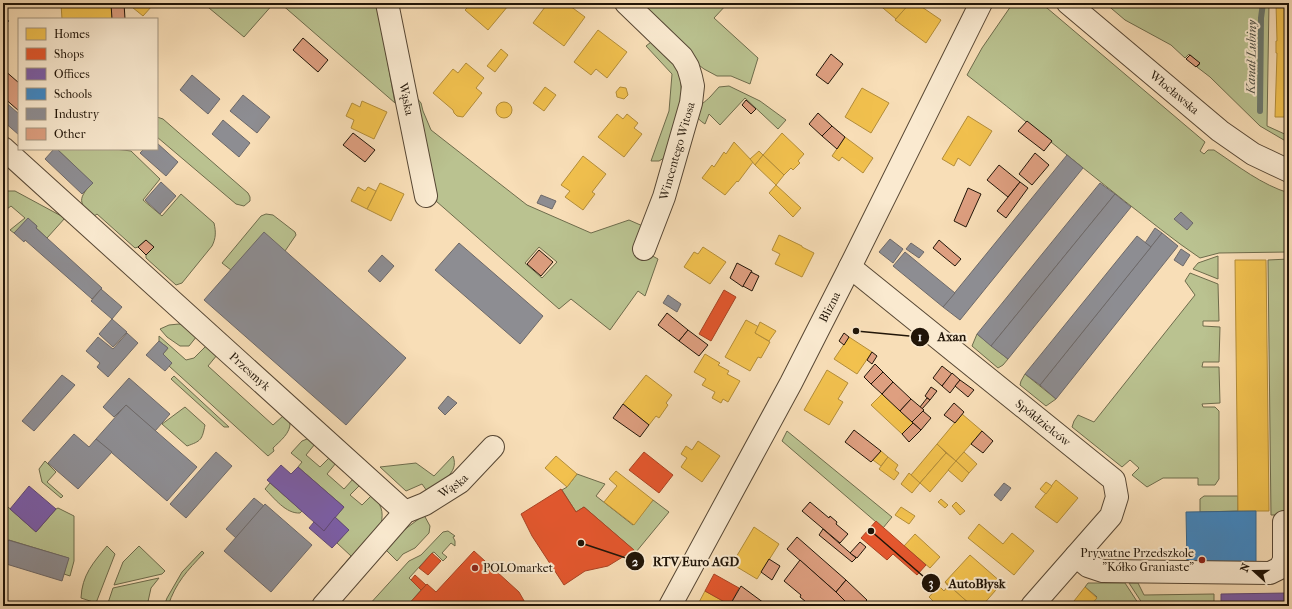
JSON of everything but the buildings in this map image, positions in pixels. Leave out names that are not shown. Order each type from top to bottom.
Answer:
[{"type":"street","name":"Wąska","points":[[387,3],[426,196]]},
{"type":"street","name":"Wincentego Witosa","points":[[626,3],[682,58],[688,67],[692,86],[691,103],[664,197],[644,249]]},
{"type":"street","name":"Blizna","points":[[670,606],[791,383],[981,3]]},
{"type":"street","name":"Włocławska","points":[[1068,3],[1220,130],[1253,154],[1289,171]]},
{"type":"street","name":"Przesmyk","points":[[3,148],[113,247],[141,275],[405,512]]},
{"type":"street","name":"Spółdzielców","points":[[850,267],[1114,480],[1117,497],[1111,516],[1032,606]]},
{"type":"street","name":"Wąska","points":[[405,512],[425,504],[460,482],[493,447]]},
{"type":"street","points":[[323,606],[405,512]]},
{"type":"street","points":[[1076,556],[1092,568],[1103,571],[1270,573],[1280,568],[1284,560],[1284,522]]},
{"type":"green space","points":[[203,3],[274,3],[244,37]]},
{"type":"green space","points":[[280,3],[377,3],[395,103]]},
{"type":"green space","points":[[636,3],[728,3],[714,18],[758,58],[750,84],[731,76],[717,76],[704,69],[687,56]]},
{"type":"green space","points":[[1013,3],[1039,3],[1047,8],[1205,142],[1200,151],[1204,154],[1208,150],[1214,150],[1260,180],[1279,190],[1289,193],[1289,252],[1219,253],[1200,258],[1170,237],[967,75],[982,48]]},
{"type":"green space","points":[[1105,3],[1269,3],[1267,126],[1289,136],[1289,143],[1260,126],[1210,77],[1197,67],[1200,64],[1189,54],[1185,58],[1171,45],[1125,20]]},
{"type":"green space","points":[[655,39],[678,70],[682,97],[664,158],[659,161],[651,161],[669,111],[672,74],[646,46]]},
{"type":"green space","points":[[729,86],[760,101],[786,120],[778,129],[745,98],[720,125],[709,114],[705,124],[699,120],[696,113],[699,106],[719,87]]},
{"type":"green space","points":[[412,92],[421,103],[431,130],[527,205],[591,233],[629,220],[645,227],[647,253],[658,259],[645,296],[638,291],[610,330],[571,299],[559,309],[436,201]],"holes":[[[539,247],[557,262],[542,278],[525,263]]]},
{"type":"green space","points":[[158,117],[163,119],[248,193],[250,201],[244,206],[236,204],[158,138]]},
{"type":"green space","points":[[58,150],[131,151],[160,179],[143,200],[162,216],[181,194],[214,223],[215,235],[212,246],[182,283],[176,285],[146,258],[146,240],[135,248],[97,214],[93,217],[88,212],[82,204],[82,197],[92,183]]},
{"type":"green space","points":[[7,191],[15,191],[65,218],[47,238],[36,228],[37,226],[28,219],[14,233],[10,230],[25,218],[11,206],[3,212],[3,193]]},
{"type":"green space","points":[[266,214],[273,215],[295,232],[296,235],[285,251],[231,270],[222,263],[261,216]]},
{"type":"green space","points":[[1218,256],[1218,279],[1193,269],[1198,263]]},
{"type":"green space","points":[[1289,259],[1289,515],[1271,515],[1268,260]]},
{"type":"green space","points":[[1190,273],[1218,284],[1219,321],[1203,321],[1203,326],[1220,327],[1219,362],[1203,362],[1202,367],[1219,367],[1220,403],[1202,404],[1203,407],[1215,407],[1219,411],[1219,479],[1215,485],[1198,485],[1198,478],[1163,478],[1147,487],[1132,475],[1139,468],[1130,460],[1122,467],[1072,427],[1078,415],[1094,422],[1195,295],[1185,281]]},
{"type":"green space","points":[[169,325],[183,325],[197,336],[189,346],[180,346],[167,337],[160,329]]},
{"type":"green space","points":[[977,334],[1008,359],[1003,365],[998,368],[972,346]]},
{"type":"green space","points":[[159,336],[186,360],[194,358],[207,345],[217,355],[208,366],[273,425],[283,416],[290,422],[289,430],[282,440],[273,448],[274,451],[268,456],[169,366],[172,363],[163,354],[168,348],[159,341]]},
{"type":"green space","points":[[1025,374],[1056,399],[1046,406],[1020,385]]},
{"type":"green space","points":[[174,376],[229,427],[224,427],[171,379]]},
{"type":"green space","points":[[185,407],[205,425],[202,437],[195,443],[187,446],[162,424]]},
{"type":"green space","points":[[787,431],[892,517],[883,528],[782,441]]},
{"type":"green space","points":[[307,439],[311,440],[315,444],[306,455],[320,467],[331,457],[336,463],[327,474],[344,489],[353,479],[355,479],[359,486],[350,495],[362,505],[372,495],[381,508],[381,524],[342,571],[339,570],[351,556],[337,543],[348,530],[335,517],[344,507],[298,467],[302,462],[291,453],[302,441]]},
{"type":"green space","points":[[453,456],[454,468],[451,473],[427,491],[422,484],[406,491],[380,467],[416,463],[434,476]]},
{"type":"green space","points":[[45,461],[56,472],[47,482],[63,496],[61,498],[42,482],[39,469]]},
{"type":"green space","points":[[577,474],[605,484],[596,496],[633,525],[653,500],[669,512],[636,552],[584,507],[576,512],[562,490],[567,487]]},
{"type":"green space","points":[[270,483],[302,511],[300,513],[295,513],[281,505],[265,489]]},
{"type":"green space","points":[[1204,496],[1238,496],[1238,511],[1200,512],[1200,499]]},
{"type":"green space","points":[[8,507],[36,532],[58,508],[74,516],[74,561],[70,576],[64,574],[68,558],[9,540],[3,559],[3,512]]},
{"type":"green space","points":[[424,515],[430,526],[429,533],[415,548],[403,554],[397,561],[386,550],[400,533]]},
{"type":"green space","points":[[448,531],[455,536],[453,537],[455,546],[451,543],[442,553],[447,557],[443,561],[434,552],[432,553],[409,578],[421,590],[407,606],[368,606],[409,561],[421,555],[443,532]]},
{"type":"green space","points":[[107,546],[115,554],[96,603],[81,598],[86,576],[89,570]]},
{"type":"green space","points":[[139,546],[165,571],[162,574],[114,585],[123,562]]},
{"type":"green space","points":[[202,551],[204,553],[178,583],[168,606],[164,606],[182,572]]},
{"type":"green space","points":[[159,578],[151,588],[147,606],[107,606],[113,588]]},
{"type":"green space","points":[[1088,583],[1125,583],[1140,606],[1090,606],[1097,597],[1085,587]]},
{"type":"green space","points":[[1129,583],[1138,583],[1144,595],[1214,594],[1214,606],[1144,606]]},
{"type":"waterway","name":"Kanał Lubiny","points":[[1260,111],[1261,18],[1263,3]]},
{"type":"place","name":"Axan","points":[[856,331]]},
{"type":"place","name":"AutoBłysk","points":[[871,531]]},
{"type":"place","name":"RTV Euro AGD","points":[[581,543]]},
{"type":"place","name":"Prywatne Przedszkole \"Kółko Graniaste\"","points":[[1202,560]]},
{"type":"place","name":"POLOmarket","points":[[475,568]]}]
